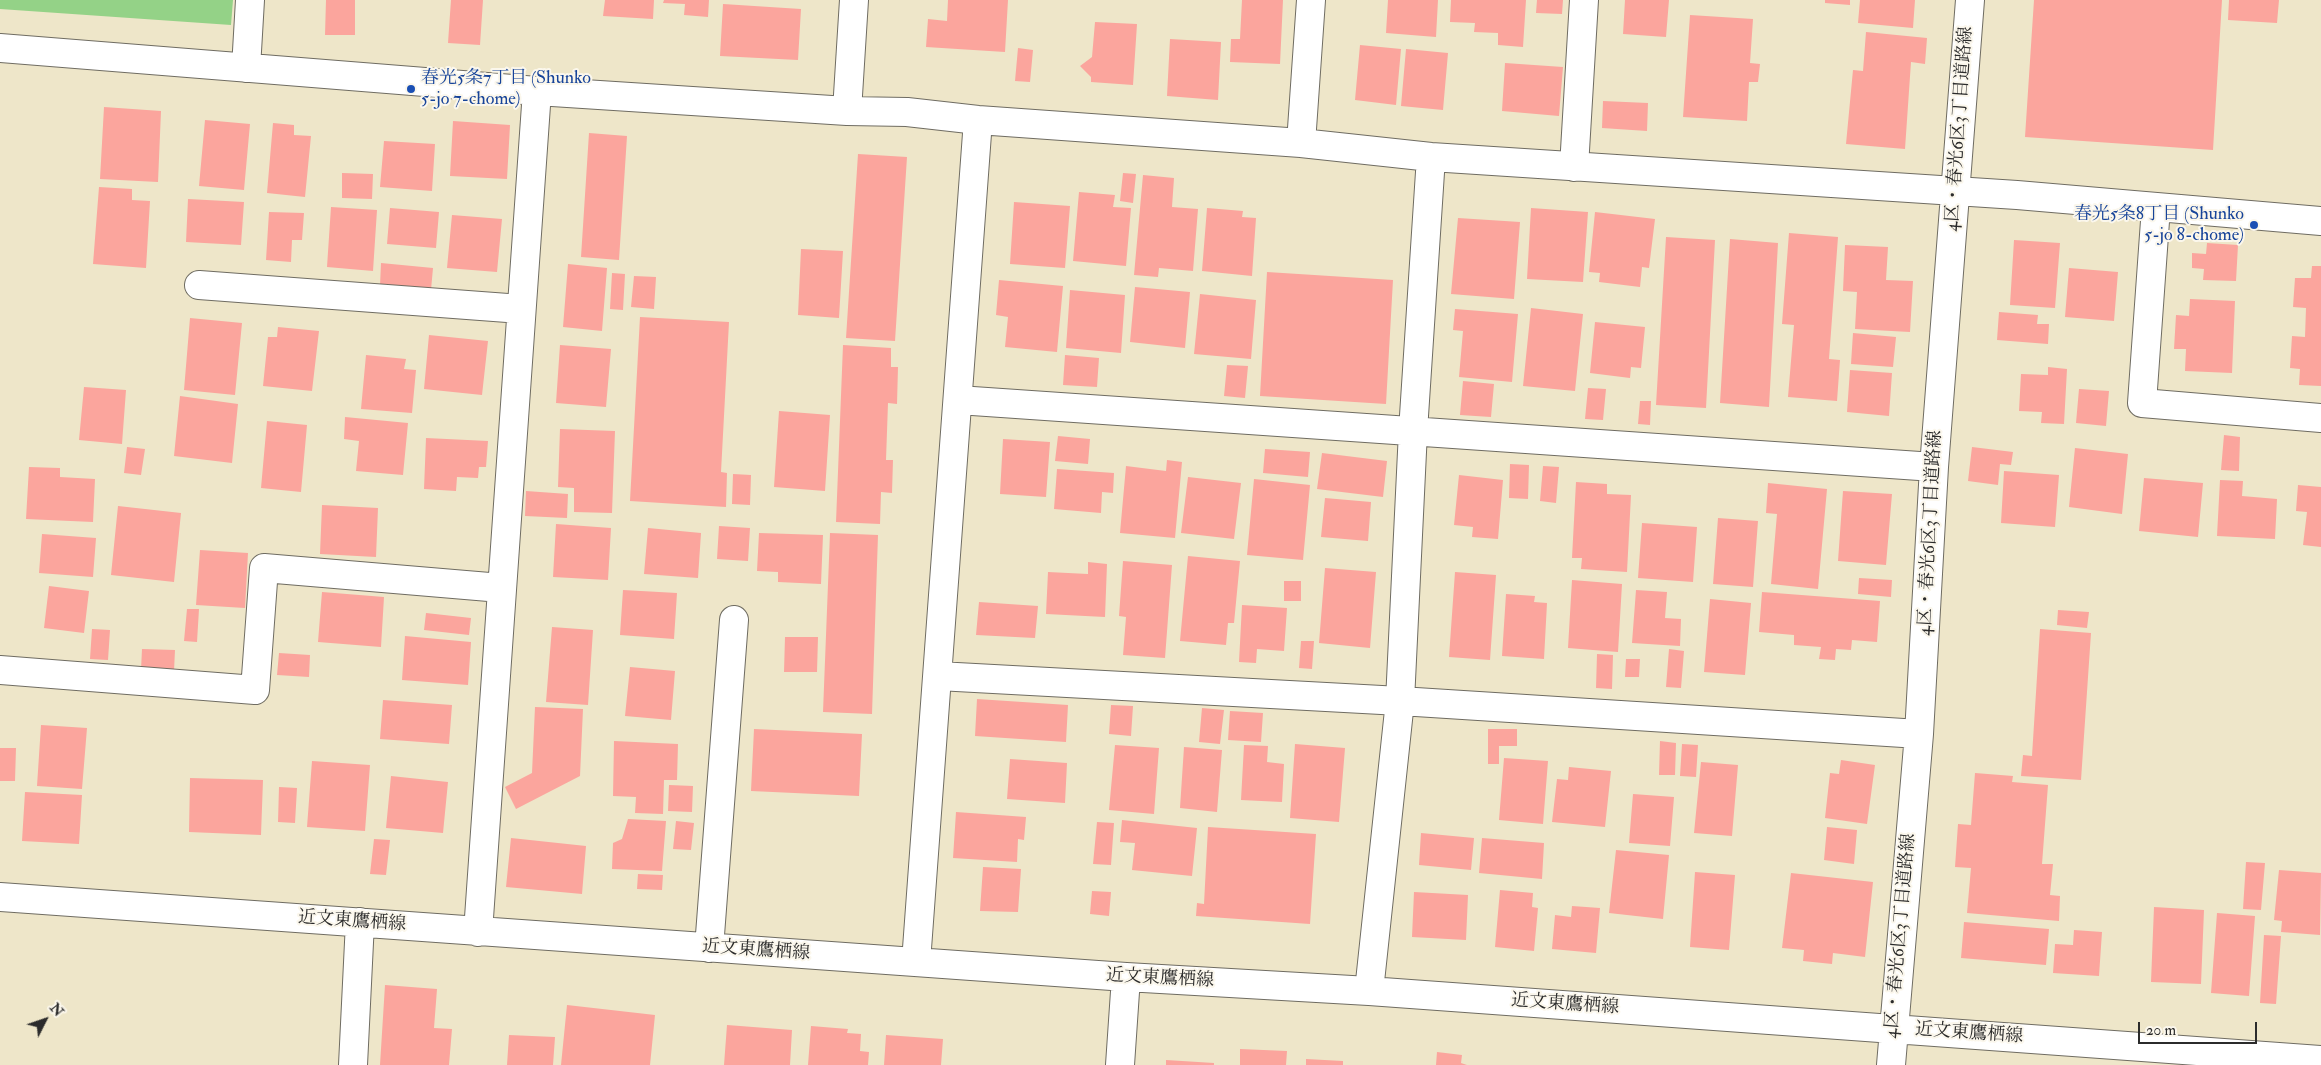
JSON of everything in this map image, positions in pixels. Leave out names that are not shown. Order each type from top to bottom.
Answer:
[{"type":"street","points":[[246,68],[250,0]]},
{"type":"street","points":[[847,111],[854,0]]},
{"type":"street","points":[[1301,143],[1311,0]]},
{"type":"street","points":[[1574,167],[1584,0]]},
{"type":"street","name":"4区・春光6区3丁目道路線","points":[[1891,1065],[1920,734],[1934,467],[1970,0]]},
{"type":"street","points":[[0,48],[537,91],[847,111],[908,112],[978,120],[1301,143],[1431,157],[1955,191],[2321,220]]},
{"type":"street","points":[[478,932],[537,91]]},
{"type":"street","points":[[916,962],[978,120]]},
{"type":"street","points":[[1369,991],[1400,701],[1413,431],[1431,157]]},
{"type":"street","points":[[2156,207],[2142,403],[2321,418]]},
{"type":"street","points":[[199,285],[521,309]]},
{"type":"street","points":[[958,400],[1934,467]]},
{"type":"street","points":[[0,670],[255,690],[264,568],[501,588]]},
{"type":"street","points":[[709,948],[734,620]]},
{"type":"street","points":[[938,676],[1400,701],[1920,734]]},
{"type":"street","name":"近文東鷹栖線","points":[[0,897],[1126,977],[1369,991],[2321,1060]]},
{"type":"street","points":[[353,1065],[360,922]]},
{"type":"street","points":[[1120,1065],[1126,977]]},
{"type":"green space","points":[[0,0],[233,0],[231,25],[0,9]]},
{"type":"building","points":[[326,0],[355,0],[355,35],[325,35]]},
{"type":"building","points":[[451,0],[483,0],[480,45],[448,43]]},
{"type":"building","points":[[605,0],[654,0],[653,19],[603,16]]},
{"type":"building","points":[[664,0],[709,0],[708,17],[684,15],[685,4],[663,3]]},
{"type":"building","points":[[948,0],[1008,0],[1005,52],[926,47],[928,19],[947,21]]},
{"type":"building","points":[[1242,0],[1283,0],[1280,64],[1230,62],[1231,39],[1240,39]]},
{"type":"building","points":[[1388,0],[1438,0],[1436,37],[1386,33]]},
{"type":"building","points":[[1451,0],[1526,0],[1523,47],[1498,45],[1498,33],[1474,32],[1475,23],[1450,22]]},
{"type":"building","points":[[1537,0],[1563,0],[1562,14],[1536,13]]},
{"type":"building","points":[[1625,0],[1669,0],[1666,37],[1623,34]]},
{"type":"building","points":[[1825,0],[1850,0],[1850,5],[1825,3]]},
{"type":"building","points":[[1860,0],[1915,0],[1913,28],[1858,23]]},
{"type":"building","points":[[2034,0],[2222,0],[2213,150],[2025,137]]},
{"type":"building","points":[[2229,0],[2279,0],[2277,23],[2228,20]]},
{"type":"building","points":[[723,4],[801,9],[798,60],[720,56]]},
{"type":"building","points":[[1690,15],[1753,19],[1750,63],[1760,64],[1758,82],[1749,82],[1747,121],[1683,117]]},
{"type":"building","points":[[1095,22],[1137,24],[1133,85],[1091,82],[1091,77],[1080,66],[1092,57]]},
{"type":"building","points":[[1866,32],[1927,38],[1925,64],[1911,62],[1905,149],[1846,144],[1853,70],[1863,71]]},
{"type":"building","points":[[1170,39],[1221,42],[1218,100],[1167,96]]},
{"type":"building","points":[[1360,45],[1401,49],[1396,105],[1355,100]]},
{"type":"building","points":[[1018,48],[1033,50],[1030,82],[1015,81]]},
{"type":"building","points":[[1406,49],[1448,53],[1443,110],[1401,106]]},
{"type":"building","points":[[1505,63],[1563,67],[1559,116],[1502,111]]},
{"type":"building","points":[[1603,101],[1648,103],[1647,131],[1602,128]]},
{"type":"building","points":[[104,107],[161,111],[158,182],[100,179]]},
{"type":"building","points":[[205,120],[250,124],[244,190],[199,186]]},
{"type":"building","points":[[453,121],[510,125],[507,179],[450,176]]},
{"type":"building","points":[[273,123],[294,125],[294,135],[311,136],[305,197],[267,193]]},
{"type":"building","points":[[589,133],[627,136],[619,260],[581,257]]},
{"type":"building","points":[[384,141],[435,144],[432,191],[380,187]]},
{"type":"building","points":[[858,154],[907,157],[895,341],[846,338]]},
{"type":"building","points":[[342,173],[373,174],[372,199],[342,198]]},
{"type":"building","points":[[1123,173],[1136,174],[1133,203],[1120,201]]},
{"type":"building","points":[[1143,175],[1174,178],[1172,207],[1198,209],[1193,271],[1159,268],[1158,277],[1134,275]]},
{"type":"building","points":[[99,187],[132,189],[132,200],[150,201],[146,268],[93,264]]},
{"type":"building","points":[[1079,192],[1115,195],[1113,207],[1131,208],[1126,266],[1073,261]]},
{"type":"building","points":[[188,199],[244,202],[241,245],[186,242]]},
{"type":"building","points":[[1014,202],[1070,206],[1065,268],[1010,264]]},
{"type":"building","points":[[331,207],[377,210],[373,271],[327,267]]},
{"type":"building","points":[[390,208],[439,212],[436,248],[387,244]]},
{"type":"building","points":[[1207,208],[1243,211],[1242,217],[1256,218],[1252,276],[1202,271]]},
{"type":"building","points":[[1531,208],[1588,212],[1583,282],[1527,279]]},
{"type":"building","points":[[269,212],[304,213],[302,240],[292,240],[291,262],[266,260]]},
{"type":"building","points":[[1595,212],[1655,219],[1649,268],[1642,267],[1640,287],[1599,282],[1600,273],[1589,272]]},
{"type":"building","points":[[452,215],[502,219],[497,272],[447,268]]},
{"type":"building","points":[[1458,218],[1520,222],[1514,299],[1451,294]]},
{"type":"building","points":[[1789,233],[1838,237],[1829,359],[1840,360],[1837,401],[1788,397],[1794,325],[1782,324]]},
{"type":"building","points":[[1666,237],[1715,240],[1706,408],[1656,405]]},
{"type":"building","points":[[1730,239],[1778,243],[1769,407],[1720,403]]},
{"type":"building","points":[[2014,240],[2060,243],[2055,308],[2010,305]]},
{"type":"building","points":[[2207,243],[2238,245],[2236,281],[2203,280],[2204,269],[2192,268],[2192,253],[2206,254]]},
{"type":"building","points":[[1845,245],[1888,247],[1886,280],[1913,281],[1910,332],[1855,329],[1857,292],[1843,291]]},
{"type":"building","points":[[801,249],[843,251],[839,318],[798,315]]},
{"type":"building","points":[[381,263],[433,268],[431,290],[380,286]]},
{"type":"building","points":[[568,264],[607,268],[602,331],[563,327]]},
{"type":"building","points":[[2312,266],[2321,266],[2321,386],[2299,385],[2300,369],[2290,368],[2292,336],[2305,337],[2306,308],[2293,307],[2295,278],[2311,278]]},
{"type":"building","points":[[2069,268],[2118,272],[2114,321],[2065,317]]},
{"type":"building","points":[[1267,272],[1393,280],[1386,404],[1260,396]]},
{"type":"building","points":[[612,273],[625,274],[623,310],[610,309]]},
{"type":"building","points":[[634,276],[656,277],[654,309],[631,307]]},
{"type":"building","points":[[999,280],[1063,286],[1057,352],[1005,347],[1008,317],[996,315]]},
{"type":"building","points":[[1135,287],[1190,292],[1185,348],[1130,342]]},
{"type":"building","points":[[1070,290],[1125,295],[1121,353],[1066,348]]},
{"type":"building","points":[[1200,294],[1256,300],[1251,359],[1194,354]]},
{"type":"building","points":[[2190,299],[2235,301],[2232,373],[2185,371],[2186,349],[2174,349],[2176,315],[2189,316]]},
{"type":"building","points":[[1531,308],[1583,314],[1575,391],[1523,386]]},
{"type":"building","points":[[1455,309],[1518,314],[1512,382],[1459,377],[1463,331],[1453,330]]},
{"type":"building","points":[[1999,312],[2038,315],[2037,324],[2049,324],[2048,344],[1997,340]]},
{"type":"building","points":[[640,317],[729,322],[721,472],[727,473],[726,507],[630,501]]},
{"type":"building","points":[[190,318],[242,323],[235,395],[184,390]]},
{"type":"building","points":[[1595,322],[1645,327],[1641,368],[1631,367],[1630,378],[1590,373]]},
{"type":"building","points":[[278,327],[319,331],[312,391],[263,386],[268,337],[277,337]]},
{"type":"building","points":[[1853,333],[1896,337],[1893,367],[1851,364]]},
{"type":"building","points":[[429,335],[488,341],[482,395],[424,389]]},
{"type":"building","points":[[560,345],[611,349],[606,407],[556,403]]},
{"type":"building","points":[[843,345],[891,348],[891,367],[898,367],[897,404],[888,403],[886,460],[893,460],[892,493],[881,492],[880,524],[836,522]]},
{"type":"building","points":[[366,355],[406,359],[404,369],[416,370],[412,413],[361,409]]},
{"type":"building","points":[[1065,355],[1099,358],[1097,387],[1063,385]]},
{"type":"building","points":[[1227,365],[1248,366],[1245,398],[1224,396]]},
{"type":"building","points":[[2048,367],[2067,369],[2064,424],[2041,423],[2042,412],[2019,411],[2021,374],[2048,375]]},
{"type":"building","points":[[1850,370],[1892,373],[1889,416],[1847,412]]},
{"type":"building","points":[[1463,381],[1494,384],[1491,417],[1460,415]]},
{"type":"building","points":[[84,387],[126,390],[122,444],[79,440]]},
{"type":"building","points":[[1588,388],[1606,389],[1603,420],[1585,419]]},
{"type":"building","points":[[2079,389],[2109,391],[2106,426],[2076,423]]},
{"type":"building","points":[[180,396],[238,404],[232,463],[174,456]]},
{"type":"building","points":[[1640,401],[1651,401],[1650,425],[1638,424]]},
{"type":"building","points":[[779,411],[830,415],[825,491],[774,487]]},
{"type":"building","points":[[345,417],[408,423],[403,475],[356,471],[359,441],[344,439]]},
{"type":"building","points":[[267,421],[307,425],[301,492],[261,488]]},
{"type":"building","points":[[560,429],[615,431],[612,513],[574,512],[574,488],[558,487]]},
{"type":"building","points":[[2224,435],[2240,437],[2239,471],[2221,470]]},
{"type":"building","points":[[1058,436],[1090,439],[1088,464],[1055,461]]},
{"type":"building","points":[[426,438],[488,441],[486,467],[479,467],[478,478],[457,477],[456,491],[424,489]]},
{"type":"building","points":[[1003,439],[1050,442],[1046,497],[1000,494]]},
{"type":"building","points":[[127,447],[145,449],[141,475],[124,473]]},
{"type":"building","points":[[1972,447],[2013,452],[2011,465],[2000,464],[1998,485],[1968,481]]},
{"type":"building","points":[[2075,448],[2128,454],[2122,514],[2069,507]]},
{"type":"building","points":[[1265,449],[1310,452],[1308,477],[1263,473]]},
{"type":"building","points":[[1322,453],[1387,461],[1383,497],[1317,489]]},
{"type":"building","points":[[1167,460],[1182,462],[1175,538],[1120,533],[1126,466],[1166,471]]},
{"type":"building","points":[[1510,464],[1529,465],[1528,499],[1509,498]]},
{"type":"building","points":[[1543,466],[1559,467],[1556,503],[1540,501]]},
{"type":"building","points":[[29,467],[60,468],[60,477],[95,479],[93,522],[26,519]]},
{"type":"building","points":[[1057,469],[1114,473],[1113,493],[1102,492],[1101,513],[1054,509]]},
{"type":"building","points":[[2004,471],[2059,475],[2055,527],[2001,523]]},
{"type":"building","points":[[733,474],[751,475],[750,505],[732,504]]},
{"type":"building","points":[[1459,475],[1503,480],[1498,539],[1472,537],[1473,527],[1454,525]]},
{"type":"building","points":[[1188,477],[1241,483],[1234,539],[1181,533]]},
{"type":"building","points":[[2144,478],[2203,483],[2198,537],[2139,531]]},
{"type":"building","points":[[1254,479],[1310,485],[1303,560],[1247,555]]},
{"type":"building","points":[[2220,480],[2243,481],[2242,496],[2277,499],[2275,539],[2217,536]]},
{"type":"building","points":[[1576,482],[1607,484],[1607,494],[1631,495],[1627,572],[1581,569],[1582,558],[1572,558]]},
{"type":"building","points":[[1768,483],[1827,489],[1818,589],[1771,584],[1777,514],[1766,513]]},
{"type":"building","points":[[2298,485],[2321,487],[2321,547],[2303,545],[2307,512],[2296,511]]},
{"type":"building","points":[[526,491],[568,494],[567,518],[525,516]]},
{"type":"building","points":[[1843,491],[1892,494],[1886,565],[1838,561]]},
{"type":"building","points":[[1325,498],[1371,502],[1368,541],[1321,537]]},
{"type":"building","points":[[322,505],[378,508],[376,557],[320,554]]},
{"type":"building","points":[[118,506],[181,513],[174,582],[111,575]]},
{"type":"building","points":[[1718,518],[1758,521],[1753,587],[1713,584]]},
{"type":"building","points":[[1642,523],[1697,527],[1693,582],[1638,578]]},
{"type":"building","points":[[556,524],[611,528],[608,580],[553,577]]},
{"type":"building","points":[[719,526],[750,528],[748,561],[717,559]]},
{"type":"building","points":[[648,528],[701,533],[698,578],[644,574]]},
{"type":"building","points":[[759,533],[823,535],[821,584],[778,582],[778,572],[757,571]]},
{"type":"building","points":[[830,533],[878,535],[872,714],[823,712]]},
{"type":"building","points":[[42,534],[96,538],[93,577],[39,573]]},
{"type":"building","points":[[200,550],[248,553],[245,608],[196,605]]},
{"type":"building","points":[[1188,556],[1240,561],[1234,623],[1228,623],[1226,645],[1180,641]]},
{"type":"building","points":[[1123,561],[1172,565],[1165,658],[1123,655],[1126,617],[1119,616]]},
{"type":"building","points":[[1088,562],[1107,564],[1105,617],[1046,614],[1048,572],[1088,574]]},
{"type":"building","points":[[1325,568],[1376,572],[1370,648],[1319,643]]},
{"type":"building","points":[[1455,572],[1496,575],[1490,660],[1449,657]]},
{"type":"building","points":[[1859,578],[1892,580],[1891,597],[1858,594]]},
{"type":"building","points":[[1572,580],[1622,584],[1618,652],[1568,648]]},
{"type":"building","points":[[1284,581],[1301,581],[1301,601],[1284,601]]},
{"type":"building","points":[[49,586],[89,591],[84,633],[44,628]]},
{"type":"building","points":[[623,590],[677,593],[674,639],[620,635]]},
{"type":"building","points":[[1636,590],[1667,592],[1665,618],[1681,619],[1680,646],[1632,643]]},
{"type":"building","points":[[322,592],[384,597],[381,647],[318,642]]},
{"type":"building","points":[[1762,592],[1880,601],[1877,642],[1852,640],[1851,650],[1836,649],[1835,660],[1819,659],[1821,647],[1794,645],[1794,635],[1759,632]]},
{"type":"building","points":[[1506,594],[1535,596],[1534,602],[1547,603],[1544,659],[1502,656]]},
{"type":"building","points":[[1710,599],[1751,603],[1745,675],[1704,672]]},
{"type":"building","points":[[979,602],[1038,606],[1035,638],[976,635]]},
{"type":"building","points":[[1242,605],[1287,608],[1284,651],[1257,649],[1256,663],[1239,662]]},
{"type":"building","points":[[187,609],[199,609],[197,642],[184,641]]},
{"type":"building","points":[[2058,610],[2089,612],[2087,628],[2057,625]]},
{"type":"building","points":[[426,613],[471,618],[469,635],[424,630]]},
{"type":"building","points":[[552,627],[593,630],[588,705],[546,702]]},
{"type":"building","points":[[92,629],[110,630],[108,660],[90,659]]},
{"type":"building","points":[[2040,629],[2091,633],[2081,780],[2021,776],[2023,755],[2032,756]]},
{"type":"building","points":[[405,636],[471,642],[468,685],[402,680]]},
{"type":"building","points":[[785,637],[818,637],[817,672],[784,672]]},
{"type":"building","points":[[1301,641],[1314,641],[1312,669],[1299,668]]},
{"type":"building","points":[[142,649],[175,650],[174,671],[141,670]]},
{"type":"building","points":[[1669,649],[1684,651],[1681,688],[1666,687]]},
{"type":"building","points":[[279,653],[310,655],[309,677],[277,675]]},
{"type":"building","points":[[1597,654],[1613,655],[1612,689],[1596,688]]},
{"type":"building","points":[[1626,659],[1640,659],[1639,677],[1625,677]]},
{"type":"building","points":[[630,667],[675,671],[671,720],[625,716]]},
{"type":"building","points":[[977,699],[1068,705],[1066,742],[975,736]]},
{"type":"building","points":[[383,700],[452,705],[449,744],[380,739]]},
{"type":"building","points":[[1111,705],[1133,706],[1131,736],[1109,734]]},
{"type":"building","points":[[535,707],[583,709],[580,776],[516,809],[505,787],[532,773]]},
{"type":"building","points":[[1202,708],[1224,710],[1220,744],[1199,742]]},
{"type":"building","points":[[1230,711],[1263,713],[1261,742],[1228,740]]},
{"type":"building","points":[[41,725],[87,728],[82,789],[37,786]]},
{"type":"building","points":[[754,729],[862,734],[859,796],[751,791]]},
{"type":"building","points":[[1488,729],[1517,729],[1517,746],[1499,746],[1499,764],[1488,764]]},
{"type":"building","points":[[614,741],[678,744],[677,780],[664,780],[663,814],[635,813],[636,797],[613,796]]},
{"type":"building","points":[[1660,741],[1676,743],[1675,775],[1659,775]]},
{"type":"building","points":[[1295,744],[1345,748],[1339,822],[1290,818]]},
{"type":"building","points":[[1682,744],[1698,745],[1696,777],[1680,776]]},
{"type":"building","points":[[1115,745],[1159,748],[1154,814],[1109,810]]},
{"type":"building","points":[[1244,745],[1268,746],[1267,762],[1284,764],[1282,802],[1241,800]]},
{"type":"building","points":[[1184,747],[1222,750],[1217,812],[1180,808]]},
{"type":"building","points":[[0,748],[16,748],[15,781],[0,781]]},
{"type":"building","points":[[1504,758],[1548,761],[1543,824],[1499,820]]},
{"type":"building","points":[[1010,759],[1067,763],[1065,803],[1007,799]]},
{"type":"building","points":[[1841,760],[1875,765],[1867,824],[1825,818],[1830,773],[1839,774]]},
{"type":"building","points":[[312,761],[370,765],[365,831],[307,827]]},
{"type":"building","points":[[1701,762],[1738,765],[1732,836],[1694,833]]},
{"type":"building","points":[[1569,767],[1611,771],[1605,827],[1552,822],[1557,779],[1568,780]]},
{"type":"building","points":[[1975,773],[2013,776],[2012,782],[2048,785],[2042,864],[2053,864],[2050,895],[2060,896],[2059,921],[1967,913],[1971,868],[1955,867],[1958,824],[1971,825]]},
{"type":"building","points":[[391,776],[448,782],[443,833],[386,828]]},
{"type":"building","points":[[190,778],[263,780],[261,835],[189,832]]},
{"type":"building","points":[[669,785],[693,786],[692,812],[668,811]]},
{"type":"building","points":[[279,787],[297,788],[295,823],[278,822]]},
{"type":"building","points":[[25,792],[82,795],[79,844],[22,841]]},
{"type":"building","points":[[1633,794],[1674,797],[1670,846],[1629,843]]},
{"type":"building","points":[[956,812],[1026,817],[1024,840],[1018,839],[1017,862],[953,858]]},
{"type":"building","points":[[628,819],[666,821],[662,871],[612,869],[613,843],[622,839]]},
{"type":"building","points":[[1122,820],[1197,828],[1192,876],[1132,870],[1135,843],[1120,842]]},
{"type":"building","points":[[676,821],[694,823],[691,850],[673,849]]},
{"type":"building","points":[[1097,822],[1114,823],[1111,865],[1093,864]]},
{"type":"building","points":[[1208,827],[1316,834],[1310,924],[1196,916],[1197,903],[1204,904]]},
{"type":"building","points":[[1827,827],[1857,830],[1854,864],[1824,860]]},
{"type":"building","points":[[1421,833],[1474,838],[1471,870],[1419,865]]},
{"type":"building","points":[[511,838],[586,846],[582,894],[506,887]]},
{"type":"building","points":[[1482,838],[1544,843],[1542,879],[1479,873]]},
{"type":"building","points":[[374,839],[390,840],[386,875],[370,874]]},
{"type":"building","points":[[1616,850],[1669,855],[1663,919],[1609,913]]},
{"type":"building","points":[[2246,862],[2265,863],[2261,910],[2243,909]]},
{"type":"building","points":[[983,867],[1021,869],[1018,912],[980,911]]},
{"type":"building","points":[[2279,870],[2321,873],[2320,935],[2281,932],[2282,921],[2274,920]]},
{"type":"building","points":[[1695,872],[1735,875],[1729,950],[1690,947]]},
{"type":"building","points":[[1791,873],[1873,882],[1865,957],[1833,953],[1832,964],[1803,961],[1804,950],[1782,948]]},
{"type":"building","points":[[638,874],[663,875],[662,890],[637,889]]},
{"type":"building","points":[[1500,890],[1533,893],[1532,907],[1538,908],[1534,951],[1495,947]]},
{"type":"building","points":[[1092,891],[1111,892],[1109,916],[1090,914]]},
{"type":"building","points":[[1414,892],[1468,895],[1466,940],[1412,937]]},
{"type":"building","points":[[1572,906],[1600,908],[1596,953],[1552,949],[1555,915],[1571,917]]},
{"type":"building","points":[[2154,907],[2204,910],[2201,984],[2151,982]]},
{"type":"building","points":[[2217,913],[2255,916],[2249,996],[2211,993]]},
{"type":"building","points":[[1964,922],[2049,929],[2046,965],[1961,958]]},
{"type":"building","points":[[2074,930],[2102,932],[2099,976],[2053,973],[2055,944],[2073,945]]},
{"type":"building","points":[[2264,935],[2281,936],[2276,1004],[2260,1003]]},
{"type":"building","points":[[385,985],[437,989],[434,1028],[452,1029],[449,1065],[380,1065]]},
{"type":"building","points":[[567,1005],[655,1015],[650,1065],[561,1065]]},
{"type":"building","points":[[727,1025],[792,1030],[790,1065],[724,1065]]},
{"type":"building","points":[[811,1026],[848,1029],[847,1033],[861,1034],[860,1051],[869,1052],[868,1065],[808,1065]]},
{"type":"building","points":[[509,1035],[555,1037],[553,1065],[507,1065]]},
{"type":"building","points":[[886,1035],[943,1039],[941,1065],[884,1065]]},
{"type":"building","points":[[1240,1049],[1287,1051],[1286,1065],[1240,1065]]},
{"type":"building","points":[[1437,1052],[1462,1055],[1461,1063],[1467,1065],[1436,1065]]},
{"type":"building","points":[[1306,1059],[1343,1061],[1343,1065],[1306,1065]]},
{"type":"building","points":[[1166,1060],[1214,1063],[1214,1065],[1166,1065]]},
{"type":"place","name":"春光5条7丁目 (Shunko 5-jo 7-chome)","points":[[411,89]]},
{"type":"place","name":"春光5条8丁目 (Shunko 5-jo 8-chome)","points":[[2254,225]]}]
